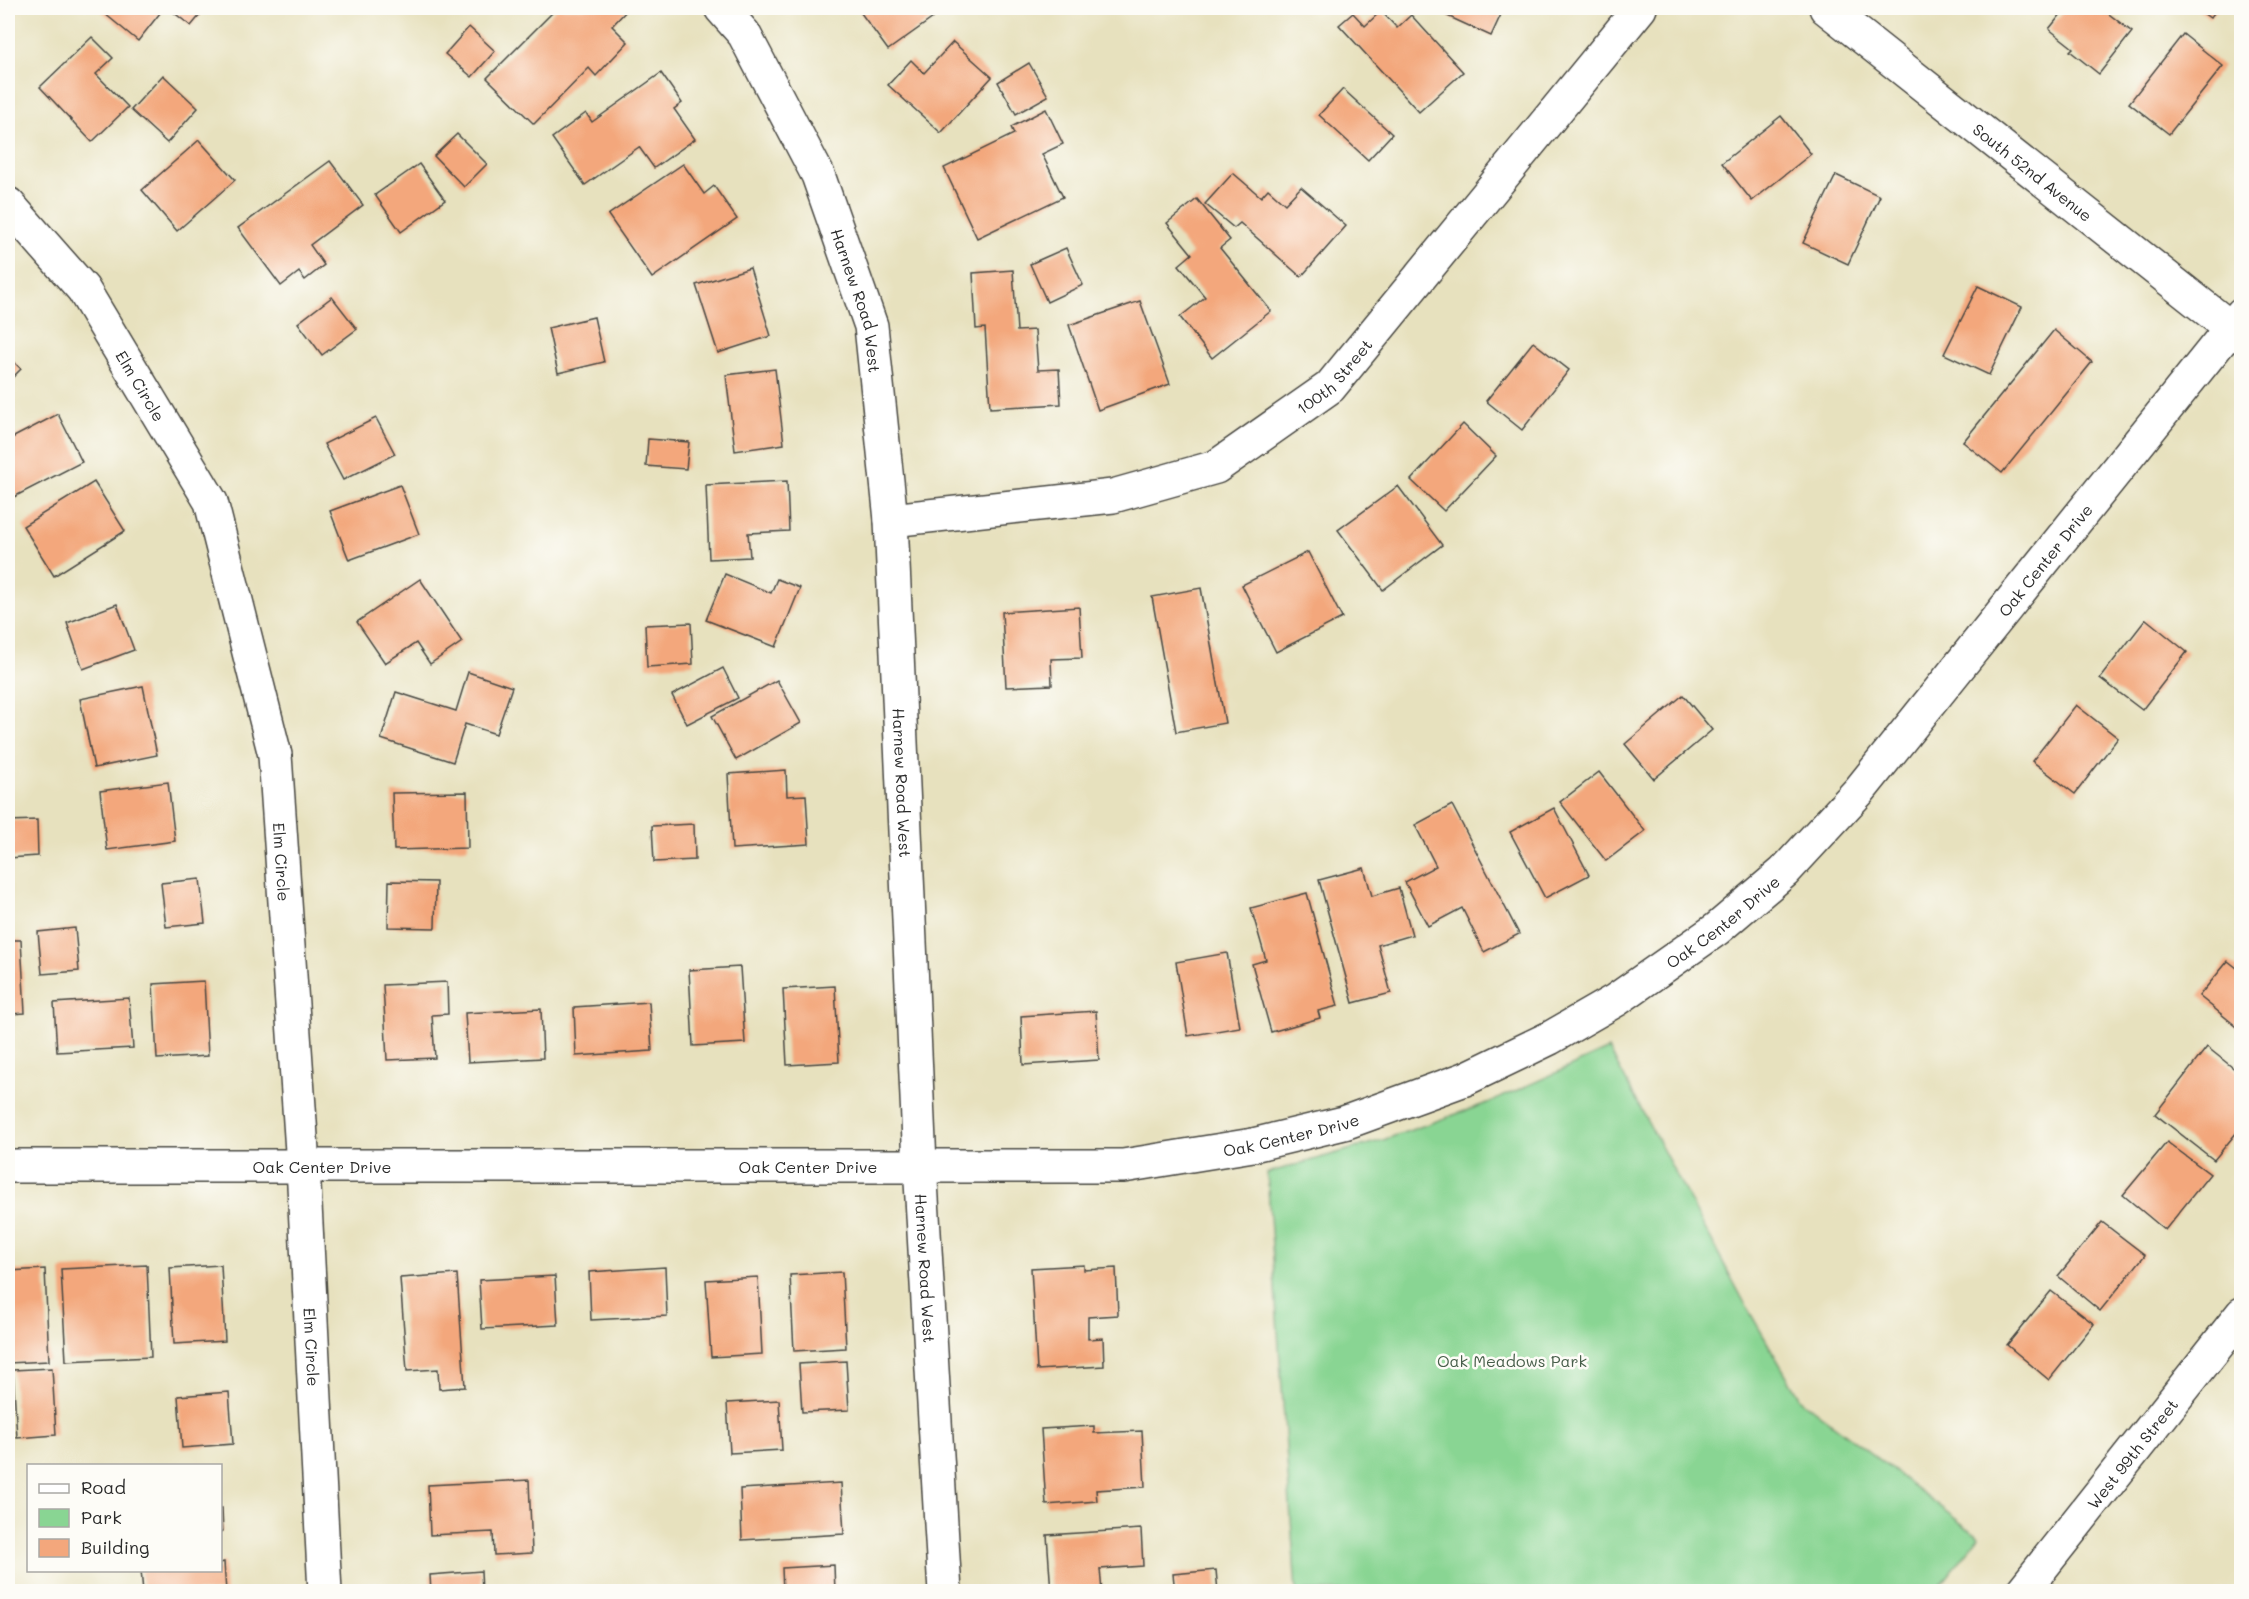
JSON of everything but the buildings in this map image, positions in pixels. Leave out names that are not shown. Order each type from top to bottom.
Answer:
[{"type":"street","name":"Harnew Road West","points":[[721,8],[744,34],[818,175],[871,326],[891,520],[920,1164],[945,1592]]},
{"type":"street","name":"100th Street","points":[[891,520],[1113,496],[1216,467],[1330,387],[1640,8]]},
{"type":"street","name":"South 52nd Avenue","points":[[1826,8],[2238,326]]},
{"type":"street","name":"Elm Circle","points":[[8,204],[83,289],[211,502],[275,755],[303,1166],[325,1592]]},
{"type":"street","name":"Oak Center Drive","points":[[8,1166],[920,1164],[1123,1166],[1252,1145],[1344,1123],[1466,1079],[1550,1038],[1616,1000],[1717,929],[1784,872],[1859,791],[2238,326]]},
{"type":"street","name":"West 99th Street","points":[[2022,1592],[2241,1314]]},
{"type":"green space","name":"Oak Meadows Park","points":[[1609,1049],[1749,1311],[1800,1399],[1979,1537],[1936,1591],[1296,1591],[1267,1173],[1383,1140],[1493,1101]]}]
